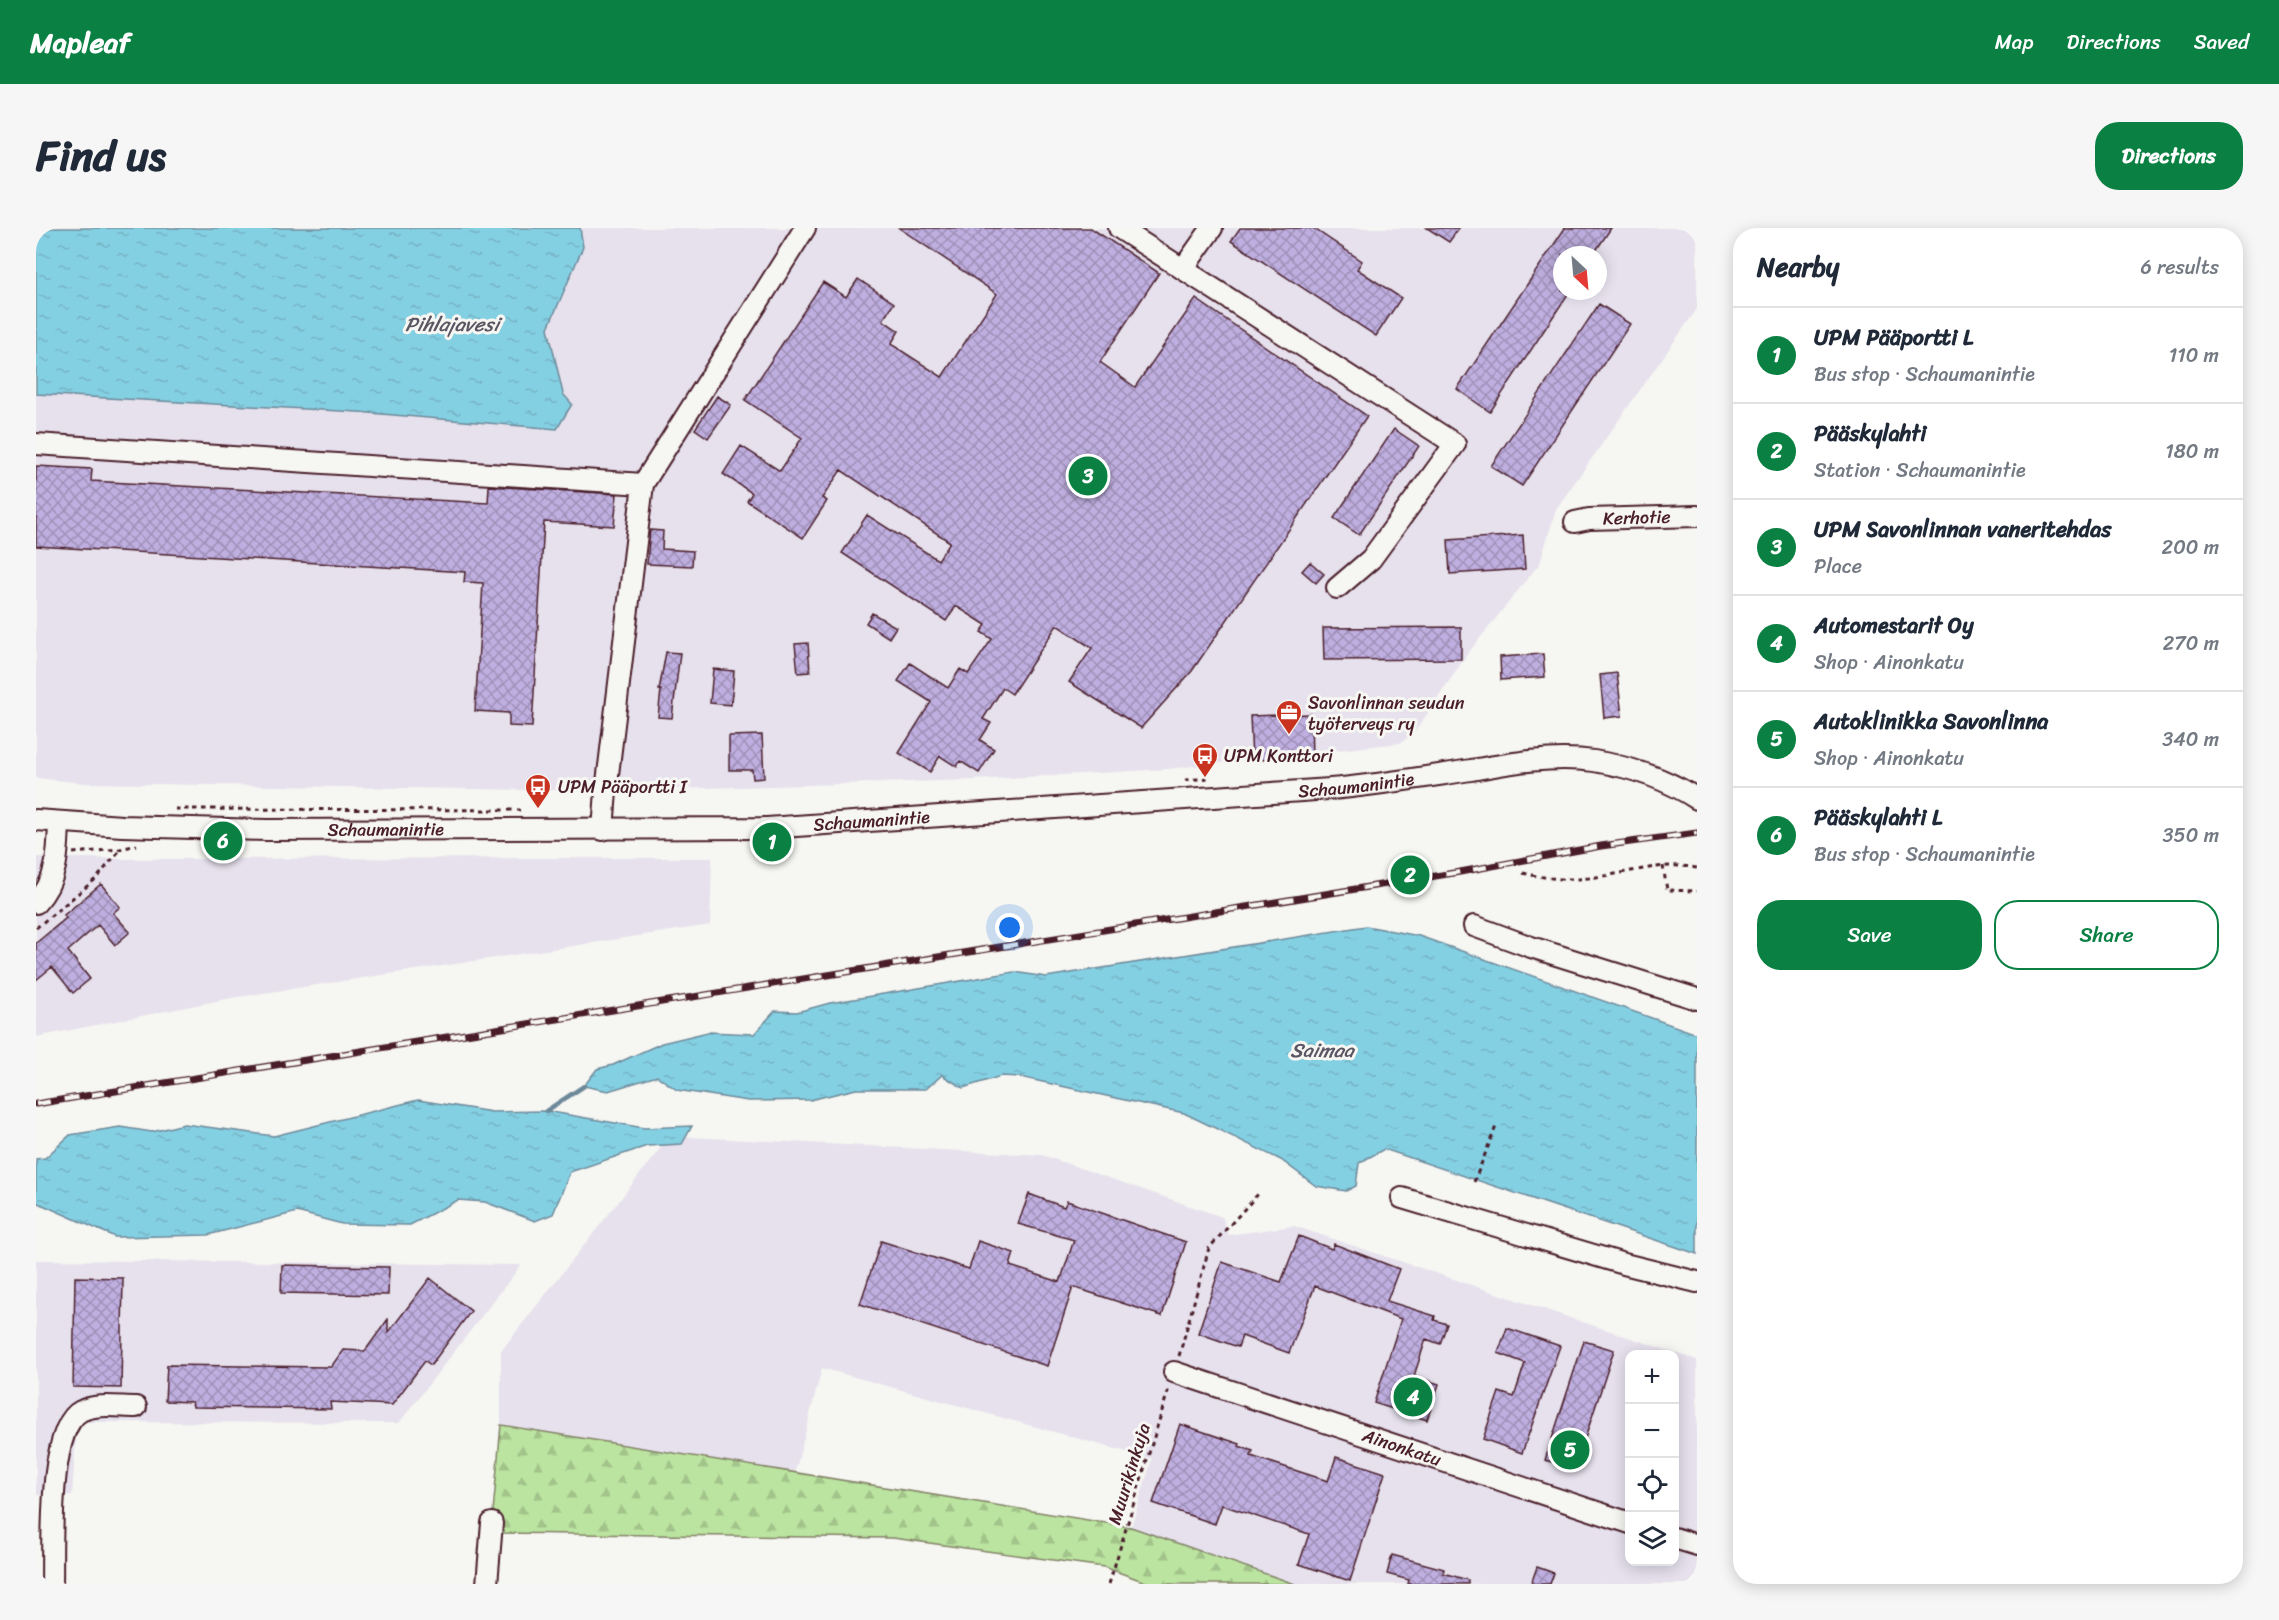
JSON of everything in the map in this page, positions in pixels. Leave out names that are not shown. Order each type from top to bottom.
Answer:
[{"type":"street","points":[[603,830],[643,484],[805,228]]},
{"type":"street","points":[[1119,228],[1455,444],[1371,560],[1337,588]]},
{"type":"street","points":[[1183,269],[1212,228]]},
{"type":"street","points":[[36,444],[643,484]]},
{"type":"street","name":"Kerhotie","points":[[1575,522],[1589,519],[1697,516]]},
{"type":"street","name":"Schaumanintie","points":[[36,820],[122,826],[267,830],[767,828],[1330,789],[1380,784],[1533,760],[1592,761],[1613,765],[1651,776],[1697,799]]},
{"type":"street","points":[[36,903],[47,890],[54,874],[59,822]]},
{"type":"street","points":[[1474,926],[1531,947],[1697,999]]},
{"type":"street","points":[[1402,1198],[1624,1264],[1697,1282]]},
{"type":"street","name":"Ainonkatu","points":[[1174,1372],[1625,1522]]},
{"type":"street","points":[[52,1584],[58,1452],[64,1430],[70,1418],[82,1410],[102,1406],[136,1407]]},
{"type":"street","points":[[487,1584],[492,1522]]},
{"type":"street","points":[[1679,1540],[1697,1545]]},
{"type":"path","points":[[1184,780],[1215,778]]},
{"type":"path","points":[[170,809],[526,810]]},
{"type":"path","points":[[36,928],[97,878],[120,849]]},
{"type":"path","points":[[1523,873],[1559,879],[1578,879],[1663,866],[1682,865],[1697,868]]},
{"type":"path","points":[[1663,866],[1667,890],[1697,891]]},
{"type":"path","points":[[1474,1182],[1497,1124]]},
{"type":"path","name":"Muurikinkuja","points":[[1109,1584],[1174,1372],[1209,1248],[1259,1193]]},
{"type":"shaded area","points":[[580,228],[1697,228],[1697,309],[1556,509],[1540,563],[1468,653],[1414,733],[1400,743],[1167,769],[973,780],[606,791],[85,783],[36,778],[36,394],[358,412],[557,429],[563,394],[548,328],[583,247]]},
{"type":"shaded area","points":[[36,857],[129,859],[712,858],[710,925],[231,998],[36,1037]]},
{"type":"shaded area","points":[[670,1136],[1042,1155],[1222,1217],[1229,1235],[1294,1226],[1667,1350],[1625,1350],[1625,1566],[1679,1566],[1679,1354],[1697,1360],[1697,1584],[1295,1584],[1131,1527],[1152,1459],[822,1368],[795,1472],[501,1425],[501,1351]]},
{"type":"shaded area","points":[[36,1260],[521,1265],[399,1423],[77,1422],[72,1495],[36,1495]]},
{"type":"green space","points":[[501,1425],[1131,1527],[1295,1584],[1151,1584],[1104,1567],[893,1538],[498,1533],[492,1523]]},
{"type":"water","name":"Pihlajavesi","points":[[36,228],[580,228],[583,247],[548,328],[563,394],[572,404],[557,429],[358,412],[36,394]]},
{"type":"water","name":"Saimaa","points":[[1366,926],[1419,936],[1697,1034],[1697,1254],[1384,1149],[1359,1163],[1356,1186],[1346,1191],[1316,1186],[1281,1160],[1184,1113],[1020,1077],[1001,1076],[963,1088],[942,1075],[926,1089],[856,1089],[810,1100],[748,1101],[677,1090],[657,1076],[608,1091],[584,1086],[597,1069],[613,1065],[662,1043],[708,1032],[754,1034],[775,1011],[797,1012],[830,1003],[1014,972],[1046,977]]},
{"type":"water","points":[[418,1100],[492,1112],[546,1111],[644,1128],[692,1126],[682,1144],[647,1146],[570,1172],[553,1214],[535,1221],[485,1202],[458,1200],[410,1225],[342,1224],[297,1212],[208,1235],[115,1237],[36,1202],[36,1159],[45,1158],[70,1135],[120,1127],[152,1132],[184,1124],[274,1136]]},
{"type":"building","points":[[899,228],[1091,228],[1159,273],[1100,362],[1135,387],[1196,299],[1367,416],[1192,671],[1141,728],[1069,682],[1092,648],[1057,625],[1012,694],[1003,688],[983,719],[991,723],[980,740],[994,749],[979,773],[960,761],[957,767],[940,756],[930,772],[899,753],[931,702],[898,681],[910,663],[948,688],[960,669],[968,674],[992,639],[981,632],[986,625],[956,606],[946,621],[842,553],[867,515],[938,560],[950,542],[841,470],[822,498],[827,501],[803,538],[747,501],[752,493],[723,474],[741,446],[780,471],[802,438],[745,400],[823,282],[846,297],[858,279],[894,303],[883,320],[899,331],[891,344],[942,377],[997,294]]},
{"type":"building","points":[[1240,228],[1313,228],[1362,261],[1357,269],[1401,298],[1376,336],[1231,241]]},
{"type":"building","points":[[1427,228],[1459,228],[1449,242]]},
{"type":"building","points":[[1565,228],[1611,228],[1599,246],[1553,246],[1553,300],[1564,300],[1490,412],[1457,389]]},
{"type":"building","points":[[1599,304],[1630,324],[1522,486],[1491,466]]},
{"type":"building","points":[[717,396],[731,405],[708,438],[695,429]]},
{"type":"building","points":[[1394,429],[1419,446],[1359,535],[1334,518]]},
{"type":"building","points":[[36,466],[92,469],[91,481],[488,503],[489,486],[617,494],[614,526],[544,522],[532,727],[509,726],[509,713],[475,711],[483,583],[464,582],[465,572],[36,546]]},
{"type":"building","points":[[650,530],[663,531],[662,549],[693,551],[692,566],[647,564]]},
{"type":"building","points":[[1523,535],[1525,569],[1450,574],[1448,540]]},
{"type":"building","points":[[1310,562],[1324,574],[1316,583],[1302,571]]},
{"type":"building","points":[[872,613],[896,627],[889,638],[866,623]]},
{"type":"building","points":[[1461,627],[1461,659],[1324,660],[1323,628]]},
{"type":"building","points":[[808,643],[810,672],[798,673],[795,644]]},
{"type":"building","points":[[666,652],[680,653],[672,718],[658,717],[661,690],[659,690]]},
{"type":"building","points":[[1543,654],[1545,677],[1501,680],[1500,657]]},
{"type":"building","points":[[713,669],[734,671],[731,705],[710,703]]},
{"type":"building","points":[[1617,673],[1622,716],[1604,718],[1600,675]]},
{"type":"building","points":[[1311,714],[1312,759],[1252,760],[1250,716]]},
{"type":"building","points":[[762,735],[764,778],[753,779],[752,770],[729,770],[729,736]]},
{"type":"building","points":[[101,884],[120,907],[113,913],[130,932],[115,945],[98,925],[68,951],[90,979],[73,993],[52,967],[36,980],[36,943],[66,918],[64,915]]},
{"type":"building","points":[[1029,1194],[1064,1207],[1067,1201],[1186,1242],[1162,1316],[1073,1287],[1047,1366],[860,1304],[881,1241],[969,1269],[978,1241],[1014,1253],[1010,1266],[1060,1282],[1074,1240],[1018,1224]]},
{"type":"building","points":[[1299,1236],[1332,1249],[1334,1244],[1399,1269],[1387,1301],[1435,1316],[1434,1320],[1447,1324],[1440,1344],[1426,1339],[1414,1376],[1439,1384],[1427,1420],[1374,1403],[1401,1319],[1315,1286],[1289,1353],[1242,1336],[1238,1347],[1198,1333],[1222,1262],[1281,1282]]},
{"type":"building","points":[[282,1265],[389,1267],[388,1295],[281,1293]]},
{"type":"building","points":[[75,1277],[123,1278],[121,1388],[73,1387]]},
{"type":"building","points":[[430,1278],[471,1311],[431,1365],[425,1361],[392,1405],[330,1402],[331,1409],[193,1407],[192,1402],[165,1401],[167,1365],[331,1367],[343,1350],[365,1351],[388,1319],[388,1333]]},
{"type":"building","points":[[1507,1328],[1560,1346],[1522,1453],[1483,1439],[1499,1392],[1514,1397],[1525,1363],[1498,1353]]},
{"type":"building","points":[[1584,1341],[1614,1350],[1575,1469],[1545,1460]]},
{"type":"building","points":[[1180,1424],[1240,1444],[1239,1446],[1253,1451],[1251,1456],[1328,1481],[1336,1457],[1385,1473],[1350,1581],[1299,1564],[1309,1534],[1222,1505],[1215,1524],[1153,1503]]},
{"type":"building","points":[[1392,1555],[1444,1569],[1443,1573],[1468,1580],[1468,1584],[1408,1584],[1409,1580],[1387,1574]]},
{"type":"building","points":[[1537,1567],[1554,1573],[1550,1584],[1531,1584]]},
{"type":"waterway","points":[[546,1111],[584,1086]]},
{"type":"railway","points":[[36,1104],[1460,872],[1601,846],[1697,833]]},
{"type":"place","name":"UPM Savonlinnan vaneritehdas","points":[[1088,476]]},
{"type":"place","name":"Savonlinnan seudun työterveys ry","points":[[1289,736]]},
{"type":"place","name":"UPM Konttori","points":[[1205,779]]},
{"type":"place","name":"UPM Pääportti I","points":[[538,810]]},
{"type":"place","name":"Pääskylahti L","points":[[223,841]]},
{"type":"place","name":"UPM Pääportti L","points":[[772,842]]},
{"type":"place","name":"Pääskylahti","points":[[1410,875]]},
{"type":"place","name":"Automestarit Oy","points":[[1413,1397]]},
{"type":"place","name":"Autoklinikka Savonlinna","points":[[1570,1450]]}]
